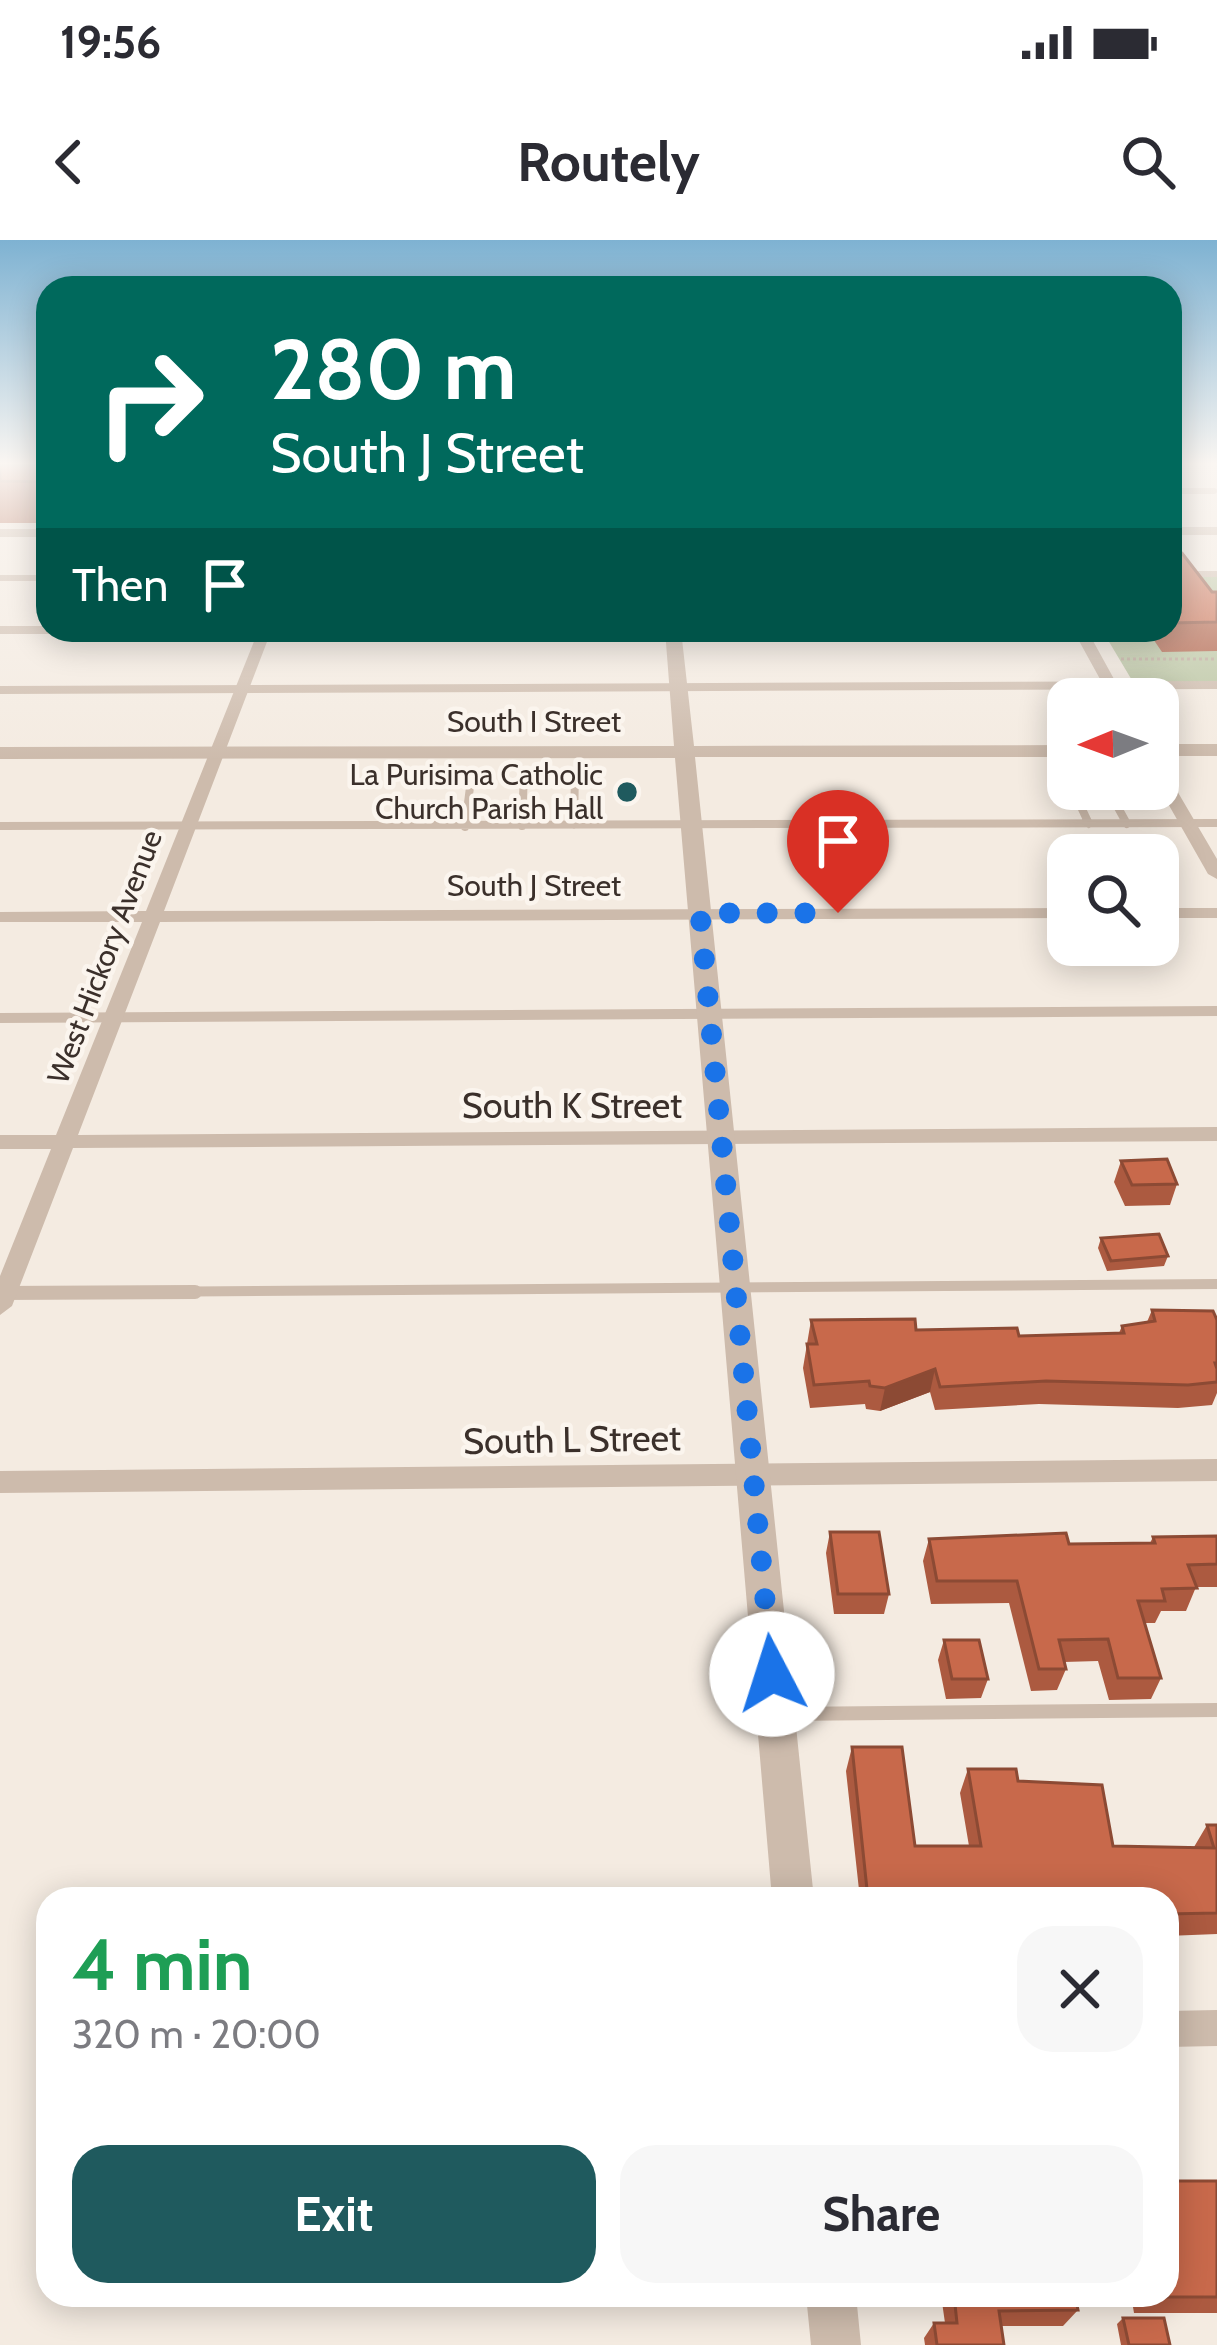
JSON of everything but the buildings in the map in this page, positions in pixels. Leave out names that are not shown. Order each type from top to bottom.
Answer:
[{"type":"street","points":[[0,630],[36,630]]},
{"type":"street","name":"West Hickory Avenue","points":[[2,1297],[261,642]]},
{"type":"street","points":[[674,642],[792,1887]]},
{"type":"street","points":[[1087,642],[1106,678]]},
{"type":"street","name":"South I Street","points":[[0,753],[1047,751]]},
{"type":"street","points":[[1179,751],[1217,751]]},
{"type":"street","points":[[1179,807],[1217,874]]},
{"type":"street","name":"South J Street","points":[[0,916],[1047,913]]},
{"type":"street","points":[[1179,913],[1217,913]]},
{"type":"street","name":"South K Street","points":[[0,1142],[1217,1134]]},
{"type":"street","name":"South L Street","points":[[0,1482],[1217,1470]]},
{"type":"street","points":[[1179,2029],[1217,2028]]},
{"type":"street","points":[[832,2307],[836,2345]]},
{"type":"lane","points":[[1182,574],[1217,574]]},
{"type":"lane","points":[[0,578],[36,578]]},
{"type":"lane","points":[[1179,688],[1217,685]]},
{"type":"lane","points":[[0,690],[1047,691]]},
{"type":"lane","points":[[465,827],[472,771]]},
{"type":"lane","points":[[574,825],[575,771]]},
{"type":"lane","points":[[522,826],[524,772]]},
{"type":"lane","points":[[1089,824],[1075,794],[1110,794],[1127,824]]},
{"type":"lane","points":[[0,826],[1217,824]]},
{"type":"lane","points":[[0,1018],[1217,1011]]},
{"type":"lane","points":[[2,1297],[1217,1283]]},
{"type":"lane","points":[[776,1714],[1217,1710]]},
{"type":"path","points":[[1096,659],[1217,659]]},
{"type":"green space","points":[[1182,577],[1217,577],[1217,682],[1131,678],[1109,642],[1182,642]]},
{"type":"place","name":"La Purisima Catholic Church Parish Hall","points":[[627,792]]},
{"type":"route","points":[[772,1674],[700,913],[838,913]]}]
